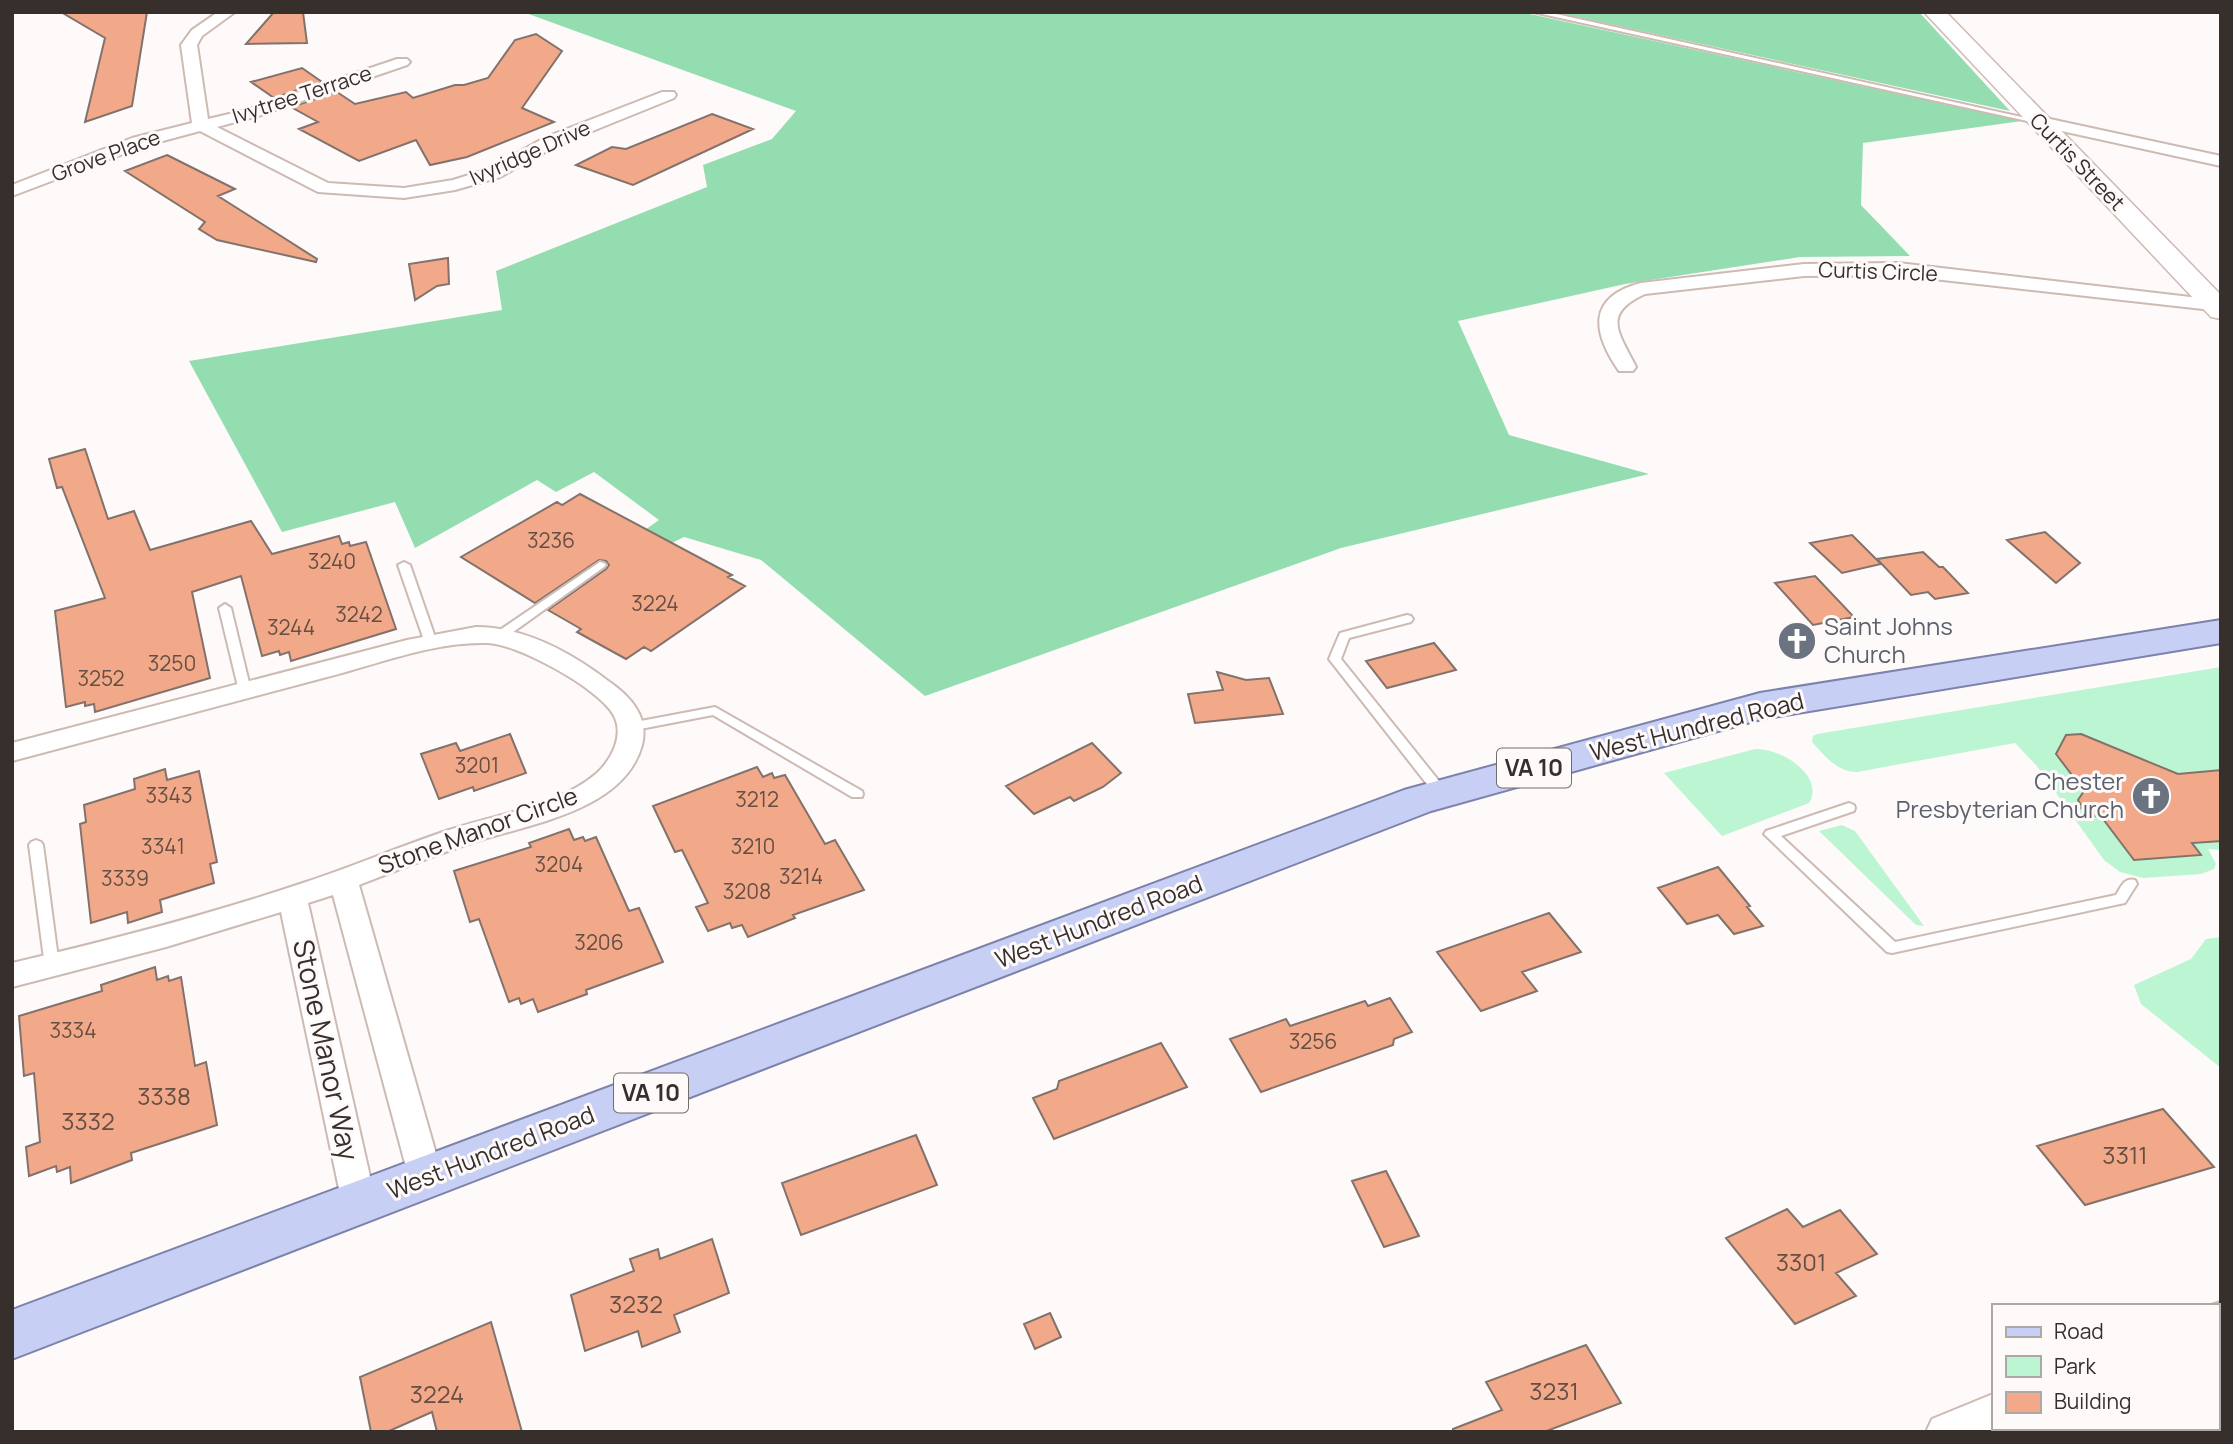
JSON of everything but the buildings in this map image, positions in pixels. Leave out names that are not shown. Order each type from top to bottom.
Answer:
[{"type":"main road","name":"West Hundred Road","points":[[12,1335],[1418,800],[1760,706],[2221,631]]},
{"type":"street","points":[[201,125],[189,45],[197,33],[228,12]]},
{"type":"street","name":"Curtis Street","points":[[1934,12],[2218,308]]},
{"type":"street","name":"Ivytree Terrace","points":[[201,125],[252,113],[402,62]]},
{"type":"street","name":"Ivyridge Drive","points":[[201,125],[324,188],[404,192],[455,185],[494,173],[552,141],[667,95]]},
{"type":"street","points":[[2036,121],[2221,161]]},
{"type":"street","name":"Grove Place","points":[[12,191],[138,142],[201,125]]},
{"type":"street","name":"Curtis Circle","points":[[1626,367],[1606,326],[1606,314],[1613,304],[1625,295],[1673,284],[1754,274],[1804,270],[1898,269],[2218,308]]},
{"type":"street","points":[[12,752],[462,636],[516,639],[544,652],[595,684],[620,705],[630,720],[630,727]]},
{"type":"street","name":"Stone Manor Circle","points":[[12,975],[99,955],[292,896],[448,840],[534,814],[587,792],[604,781],[622,762],[631,739],[630,727]]},
{"type":"street","points":[[343,879],[426,1178]]},
{"type":"street","name":"Stone Manor Way","points":[[292,896],[359,1203]]},
{"type":"street","points":[[1945,1432],[1992,1412]]},
{"type":"lane","points":[[1536,12],[2036,121]]},
{"type":"lane","points":[[404,565],[431,643]]},
{"type":"lane","points":[[499,637],[600,565]]},
{"type":"lane","points":[[225,608],[244,691]]},
{"type":"lane","points":[[1407,619],[1344,636],[1335,659],[1442,794]]},
{"type":"lane","points":[[630,727],[715,711],[857,794]]},
{"type":"lane","points":[[1849,808],[1771,834],[1892,948],[2120,899],[2130,884]]},
{"type":"lane","points":[[36,845],[52,966]]},
{"type":"path","points":[[2073,808],[2082,807]]},
{"type":"green space","points":[[523,12],[1521,12],[2022,121],[1863,143],[1861,205],[1910,256],[1800,257],[1625,284],[1458,321],[1509,435],[1649,474],[1341,548],[925,696],[761,560],[684,537],[658,550],[635,537],[659,520],[594,472],[556,492],[537,480],[415,548],[395,502],[282,532],[189,361],[502,310],[496,271],[707,187],[703,165],[772,139],[796,111]]},
{"type":"green space","points":[[1554,12],[1919,12],[2010,111]]},
{"type":"green space","points":[[2221,667],[2221,850],[2208,849],[2216,864],[2214,869],[2201,874],[2143,878],[2120,872],[2104,860],[2036,765],[2015,743],[1857,772],[1837,766],[1812,742],[1813,736],[1817,734]]},
{"type":"green space","points":[[1755,749],[1787,758],[1806,774],[1813,793],[1809,803],[1722,836],[1664,773]]},
{"type":"green space","points":[[1842,825],[1855,831],[1924,926],[1916,925],[1819,831]]},
{"type":"green space","points":[[2221,937],[2221,1068],[2141,1004],[2134,985],[2191,959],[2206,939]]},
{"type":"place","name":"Saint Johns Church","points":[[1797,641]]},
{"type":"place","name":"Chester Presbyterian Church","points":[[2151,796]]}]
